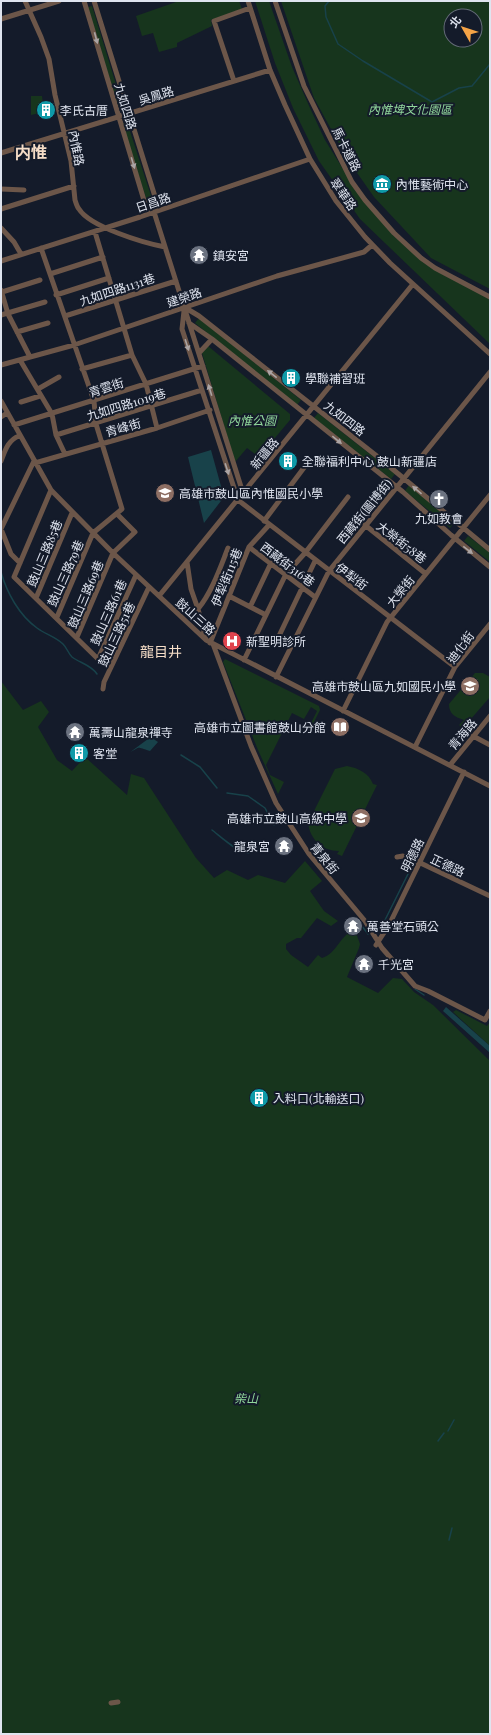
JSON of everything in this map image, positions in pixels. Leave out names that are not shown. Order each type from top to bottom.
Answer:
[{"type":"street","name":"內惟路","points":[[24,1],[41,37],[49,59],[55,95],[71,161],[75,200],[79,209],[87,216],[107,228],[144,243],[165,248]]},
{"type":"street","points":[[1,19],[59,1]]},
{"type":"street","name":"九如四路","points":[[84,1],[146,207],[154,212]]},
{"type":"street","name":"九如四路","points":[[94,1],[157,203],[154,212],[243,494]]},
{"type":"street","name":"翠華路","points":[[248,1],[270,70],[310,159],[336,201],[372,245],[490,354]]},
{"type":"street","name":"馬卡道路","points":[[275,1],[304,86],[352,182],[365,200],[394,233],[421,258],[436,268],[490,297]]},
{"type":"street","points":[[234,81],[214,21],[250,8]]},
{"type":"street","name":"吳鳳路","points":[[1,153],[270,70]]},
{"type":"street","name":"日昌路","points":[[1,261],[95,232],[310,159]]},
{"type":"street","points":[[1,209],[74,186]]},
{"type":"street","points":[[1,189],[24,190]]},
{"type":"street","points":[[1,228],[14,242],[21,254]]},
{"type":"street","points":[[95,232],[132,355],[146,384],[153,406],[157,428]]},
{"type":"street","name":"建榮路","points":[[1,365],[74,344],[171,313],[184,307],[277,276],[364,252],[372,245]]},
{"type":"street","points":[[41,248],[56,295],[65,316],[94,401],[96,424],[122,508],[117,514],[93,533]]},
{"type":"street","points":[[50,274],[103,257]]},
{"type":"street","points":[[56,295],[109,278]]},
{"type":"street","points":[[30,357],[8,314],[1,291],[40,280]]},
{"type":"street","name":"九如四路1131巷","points":[[65,316],[176,281]]},
{"type":"street","name":"新疆路","points":[[159,596],[413,284]]},
{"type":"street","points":[[1,315],[44,302]]},
{"type":"street","name":"九如四路","points":[[184,307],[182,329],[238,500]]},
{"type":"street","name":"九如四路","points":[[184,307],[199,316],[314,407],[490,550]]},
{"type":"street","points":[[17,332],[48,323]]},
{"type":"street","name":"九如四路","points":[[189,323],[212,339],[396,487],[490,567]]},
{"type":"street","points":[[199,353],[212,339]]},
{"type":"street","points":[[82,369],[132,355]]},
{"type":"street","points":[[20,360],[52,414],[56,435],[64,454]]},
{"type":"street","name":"青雲街","points":[[14,425],[203,366]]},
{"type":"street","name":"西藏街(圖博街)","points":[[276,677],[329,571],[490,372]]},
{"type":"street","points":[[38,389],[59,378]]},
{"type":"street","name":"九如四路1019巷","points":[[56,435],[96,424],[202,390]]},
{"type":"street","points":[[21,402],[40,396]]},
{"type":"street","name":"鼓山三路","points":[[1,401],[19,436],[51,490],[113,553],[210,642],[490,786]]},
{"type":"street","name":"青峰街","points":[[34,462],[157,428],[216,408]]},
{"type":"street","points":[[1,416],[8,413]]},
{"type":"street","points":[[1,461],[6,448],[13,439],[19,436]]},
{"type":"street","points":[[20,563],[12,554],[1,529],[34,462]]},
{"type":"street","name":"伊犁街115巷","points":[[210,642],[249,547],[306,465]]},
{"type":"street","points":[[36,598],[14,577],[51,490]]},
{"type":"street","name":"大榮街","points":[[343,711],[390,618],[490,496]]},
{"type":"street","points":[[244,660],[286,574],[305,553],[348,497]]},
{"type":"street","name":"伊犁街","points":[[238,500],[315,561],[455,667]]},
{"type":"street","name":"鼓山三路85巷","points":[[57,617],[36,598],[72,512]]},
{"type":"street","points":[[113,553],[135,532],[117,514]]},
{"type":"street","name":"大榮街58巷","points":[[365,525],[426,574]]},
{"type":"street","name":"鼓山三路79巷","points":[[77,637],[57,617],[93,533]]},
{"type":"street","name":"西藏街316巷","points":[[249,547],[315,597]]},
{"type":"street","points":[[198,609],[204,603],[228,548]]},
{"type":"street","name":"鼓山三路69巷","points":[[98,659],[77,637],[113,553]]},
{"type":"street","points":[[278,638],[315,561]]},
{"type":"street","points":[[188,562],[191,589],[210,642]]},
{"type":"street","points":[[250,607],[271,564]]},
{"type":"street","name":"鼓山三路61巷","points":[[98,659],[136,574]]},
{"type":"street","name":"鼓山三路51巷","points":[[103,689],[107,676],[149,587]]},
{"type":"street","points":[[229,596],[266,615]]},
{"type":"street","name":"迪化街","points":[[415,747],[455,667],[490,624]]},
{"type":"street","name":"青泉街","points":[[210,642],[251,746],[276,803],[309,854],[365,921],[377,943],[416,987],[428,991],[485,1020],[490,1011]]},
{"type":"street","name":"青海路","points":[[450,765],[490,716]]},
{"type":"street","points":[[474,736],[490,745]]},
{"type":"street","name":"明德路","points":[[377,943],[389,925],[464,772]]},
{"type":"street","name":"正德路","points":[[397,857],[403,856],[420,863],[490,896]]},
{"type":"street","points":[[111,1703],[118,1702]]},
{"type":"green space","points":[[179,1],[239,1],[242,9],[211,20],[212,26],[177,43],[177,47],[159,52],[153,33],[142,36],[136,16]]},
{"type":"green space","points":[[255,1],[269,1],[292,67],[310,108],[325,140],[351,182],[424,263],[490,299],[490,344],[360,219],[319,161],[293,108],[275,63]]},
{"type":"green space","name":"內惟埤文化園區","points":[[281,1],[490,1],[490,289],[431,258],[374,197],[348,160],[314,98]]},
{"type":"green space","points":[[92,6],[122,104],[118,106],[88,7]]},
{"type":"green space","points":[[31,96],[42,96],[44,112],[31,115]]},
{"type":"green space","points":[[127,122],[153,202],[148,204],[122,124]]},
{"type":"green space","points":[[199,318],[301,400],[297,405],[195,323]]},
{"type":"green space","name":"內惟公園","points":[[208,346],[290,414],[290,420],[259,457],[247,448],[235,462],[202,353]]},
{"type":"green space","points":[[318,413],[395,474],[391,479],[314,418]]},
{"type":"green space","points":[[409,485],[454,523],[450,528],[405,491]]},
{"type":"green space","points":[[468,536],[490,553],[490,562],[464,541]]},
{"type":"green space","points":[[225,659],[319,706],[320,710],[313,724],[311,723],[317,711],[311,707],[304,719],[292,713],[266,765],[270,775],[284,782],[278,794],[258,750],[223,662]]},
{"type":"green space","points":[[475,673],[483,673],[490,677],[490,697],[463,728],[459,725],[464,720],[451,713],[449,704]]},
{"type":"green space","name":"柴山","points":[[1,681],[23,710],[41,701],[49,712],[38,727],[57,760],[72,771],[85,757],[127,795],[131,774],[144,778],[196,858],[214,878],[227,870],[248,880],[258,875],[285,883],[305,861],[322,881],[310,891],[324,911],[338,921],[331,926],[317,918],[301,938],[297,938],[286,944],[286,949],[291,955],[308,967],[318,955],[322,958],[327,956],[350,932],[355,930],[360,944],[347,977],[378,993],[393,978],[402,979],[414,992],[433,1005],[490,1061],[490,1734],[1,1734]]},
{"type":"green space","points":[[347,766],[363,772],[369,777],[373,784],[377,785],[342,856],[337,854],[339,851],[327,849],[318,843],[311,834],[308,823],[335,769]]},
{"type":"green space","points":[[456,1010],[487,1026],[490,1022],[490,1046],[453,1012]]},
{"type":"shaded area","points":[[211,450],[224,497],[204,523],[188,457]]},
{"type":"shaded area","points":[[152,738],[158,742],[150,751],[137,748],[129,753],[148,739]]},
{"type":"shaded area","points":[[446,1007],[490,1046],[490,1053],[443,1011]]},
{"type":"waterway","points":[[329,1],[325,6],[326,17],[338,44],[363,61],[432,102],[459,88],[472,86],[490,64]]},
{"type":"waterway","points":[[1,572],[10,596],[25,617],[37,628],[54,637],[64,646],[72,657],[89,666],[97,674]]},
{"type":"waterway","points":[[181,755],[200,767],[217,788]]},
{"type":"waterway","points":[[227,793],[248,796],[265,808],[274,825]]},
{"type":"waterway","points":[[212,830],[235,848],[245,853],[249,853]]},
{"type":"waterway","points":[[381,928],[413,864]]},
{"type":"waterway","points":[[358,921],[368,934]]},
{"type":"waterway","points":[[415,989],[424,995]]},
{"type":"waterway","points":[[448,1431],[454,1420]]},
{"type":"waterway","points":[[438,1441],[444,1433]]},
{"type":"waterway","points":[[449,1540],[452,1528]]},
{"type":"place","name":"李氏古厝","points":[[46,110]]},
{"type":"place","name":"內惟藝術中心","points":[[382,184]]},
{"type":"place","name":"鎮安宮","points":[[199,255]]},
{"type":"place","name":"學聯補習班","points":[[291,378]]},
{"type":"place","name":"全聯福利中心 鼓山新疆店","points":[[288,461]]},
{"type":"place","name":"高雄市鼓山區內惟國民小學","points":[[165,493]]},
{"type":"place","name":"九如教會","points":[[439,499]]},
{"type":"place","name":"新聖明診所","points":[[232,641]]},
{"type":"place","name":"高雄市鼓山區九如國民小學","points":[[470,686]]},
{"type":"place","name":"高雄市立圖書館鼓山分館","points":[[340,727]]},
{"type":"place","name":"萬壽山龍泉禪寺","points":[[75,732]]},
{"type":"place","name":"客堂","points":[[79,753]]},
{"type":"place","name":"高雄市立鼓山高級中學","points":[[361,818]]},
{"type":"place","name":"龍泉宮","points":[[284,846]]},
{"type":"place","name":"萬善堂石頭公","points":[[353,926]]},
{"type":"place","name":"千光宮","points":[[364,964]]},
{"type":"place","name":"入料口(北輸送口)","points":[[259,1098]]},
{"type":"district","name":"内惟","points":[[31,151]]},
{"type":"district","name":"龍目井","points":[[161,651]]}]
